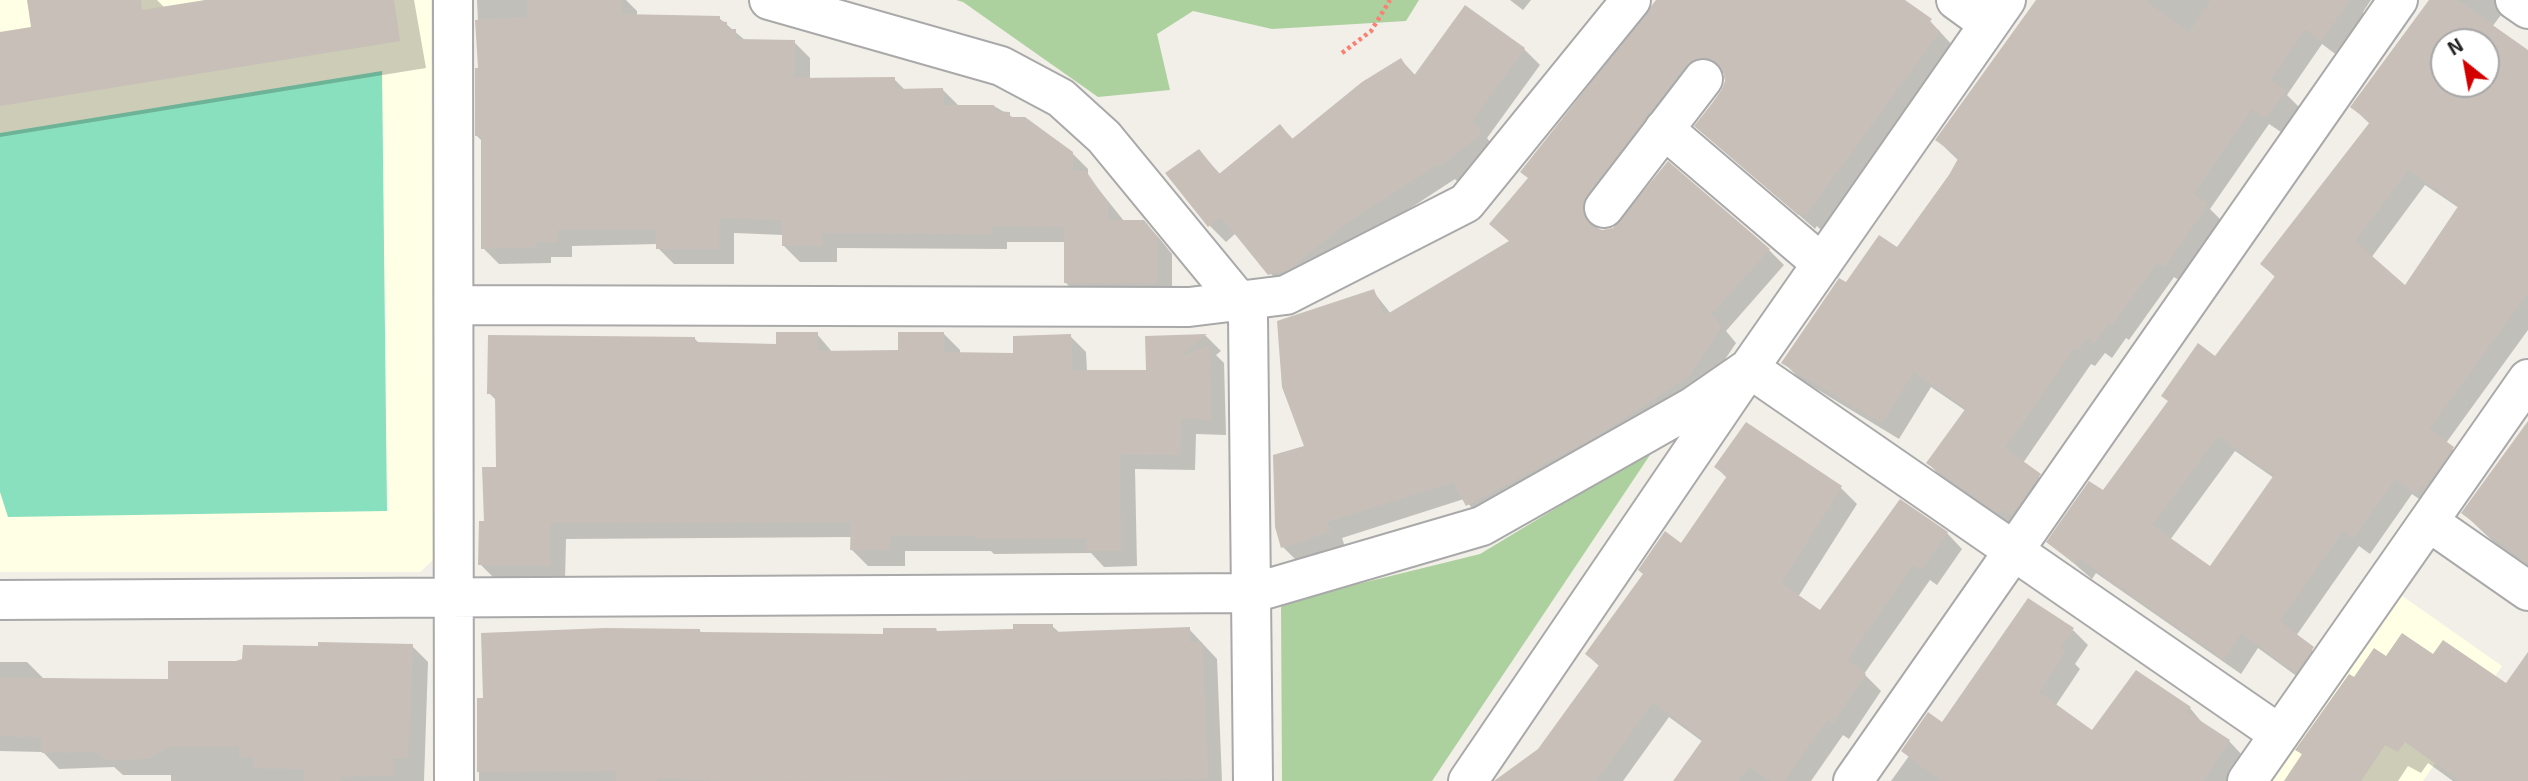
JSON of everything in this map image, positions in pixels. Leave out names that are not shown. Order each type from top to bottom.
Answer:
[{"type":"street","points":[[453,0],[454,781]]},
{"type":"street","points":[[769,0],[1001,66],[1061,98],[1104,137],[1239,301],[1248,317],[1253,781]]},
{"type":"street","points":[[454,305],[1189,307],[1286,295],[1466,203],[1631,0]]},
{"type":"street","points":[[1468,781],[1749,368],[1998,12],[1956,0]]},
{"type":"street","points":[[1853,781],[2398,0]]},
{"type":"street","points":[[2515,0],[2528,9]]},
{"type":"street","points":[[1604,208],[1703,79]]},
{"type":"street","points":[[1664,129],[1822,264]]},
{"type":"street","points":[[1749,368],[2014,548],[2279,734]]},
{"type":"street","points":[[0,600],[1253,593],[1482,526],[1694,406],[1749,368]]},
{"type":"street","points":[[2247,781],[2528,379]]},
{"type":"street","points":[[2429,522],[2528,591]]},
{"type":"path","points":[[1342,54],[1371,31],[1390,0]]},
{"type":"shaded area","points":[[0,0],[431,0],[433,560],[420,572],[0,572]]},
{"type":"shaded area","points":[[2398,593],[2502,666],[2423,781],[2267,781]]},
{"type":"green space","points":[[956,0],[1419,0],[1406,21],[1272,29],[1193,11],[1157,34],[1170,90],[1098,97],[963,2]]},
{"type":"green space","points":[[382,71],[387,511],[8,517],[0,492],[0,133]]},
{"type":"green space","points":[[1654,449],[1432,781],[1282,781],[1281,603],[1480,554]]},
{"type":"building","points":[[27,0],[141,0],[142,10],[205,0],[394,0],[400,41],[0,106],[0,32],[31,27]]},
{"type":"building","points":[[527,0],[621,0],[621,14],[720,16],[720,21],[727,22],[727,29],[736,29],[736,39],[795,40],[794,78],[895,77],[895,89],[943,88],[944,105],[994,105],[995,111],[1010,112],[1010,117],[1025,117],[1073,152],[1073,171],[1086,171],[1108,203],[1108,220],[1144,220],[1157,236],[1157,283],[1064,283],[1064,227],[991,226],[991,234],[822,233],[822,246],[782,246],[782,220],[719,218],[719,249],[656,249],[656,229],[557,230],[557,242],[536,242],[536,247],[481,249],[481,136],[475,136],[475,68],[478,68],[475,20],[527,17]]},
{"type":"building","points":[[1656,0],[1905,0],[1932,19],[1929,23],[1940,31],[1805,216],[1801,212],[1798,215],[1694,126],[1721,92],[1725,81],[1717,62],[1707,57],[1695,59],[1686,65],[1587,195],[1582,206],[1584,217],[1591,226],[1602,230],[1613,228],[1668,161],[1770,249],[1711,314],[1722,327],[1689,376],[1596,436],[1466,506],[1453,482],[1327,522],[1330,532],[1281,548],[1275,527],[1273,455],[1304,446],[1282,387],[1277,321],[1374,289],[1384,316],[1509,241],[1489,224],[1528,178],[1520,172]]},
{"type":"building","points":[[2036,0],[2144,0],[2189,32],[2211,0],[2350,0],[2321,41],[2305,29],[2270,80],[2286,91],[2266,118],[2252,109],[2193,194],[2207,203],[2205,209],[2164,267],[2157,262],[2112,325],[2109,323],[2094,343],[2087,337],[2078,351],[2074,348],[2005,448],[2041,474],[2011,516],[2002,509],[1999,514],[1926,463],[1966,408],[1914,372],[1882,423],[1781,363],[1839,278],[1846,282],[1879,235],[1897,247],[1949,175],[1959,157],[1935,140]]},
{"type":"building","points":[[2429,0],[2457,0],[2497,28],[2430,28],[2430,98],[2500,98],[2500,30],[2528,50],[2528,292],[2429,429],[2454,447],[2425,488],[2421,486],[2416,494],[2395,479],[2353,539],[2343,531],[2279,621],[2314,647],[2296,673],[2241,633],[2224,659],[2079,558],[2075,564],[2046,542],[2089,481],[2103,490],[2168,401],[2161,396],[2198,343],[2215,356],[2275,276],[2260,264],[2370,122],[2350,107]],"holes":[[[2408,170],[2459,205],[2405,285],[2355,241]],[[2218,436],[2274,475],[2210,566],[2152,525]]]},
{"type":"building","points":[[1465,5],[1525,48],[1472,121],[1482,133],[1440,167],[1438,164],[1345,224],[1288,270],[1268,275],[1221,217],[1208,227],[1165,173],[1199,149],[1219,174],[1280,124],[1292,139],[1362,82],[1401,58],[1413,77]]},
{"type":"building","points":[[776,332],[818,332],[818,351],[898,350],[898,332],[944,332],[944,352],[1013,353],[1013,336],[1071,334],[1072,370],[1146,370],[1145,336],[1207,334],[1178,357],[1209,346],[1211,420],[1181,418],[1180,455],[1119,454],[1121,551],[1086,551],[1087,538],[976,539],[976,536],[890,535],[889,550],[850,550],[851,522],[550,523],[550,566],[478,565],[479,521],[484,521],[482,467],[496,467],[495,394],[487,394],[488,335],[695,337],[695,342],[776,344]]},
{"type":"building","points":[[2528,421],[2528,564],[2461,513]]},
{"type":"building","points":[[1746,422],[1842,486],[1781,583],[1820,610],[1900,499],[1948,532],[1921,570],[1913,565],[1847,660],[1866,674],[1832,724],[1827,720],[1784,781],[1771,781],[1749,766],[1738,781],[1673,781],[1703,739],[1653,702],[1596,781],[1494,781],[1538,749],[1599,665],[1585,654],[1643,574],[1638,570],[1665,531],[1681,543],[1727,476],[1714,467]]},
{"type":"building","points":[[2028,598],[2074,628],[2060,648],[2065,652],[2039,692],[2092,730],[2136,670],[2191,707],[2187,712],[2230,740],[2203,781],[1942,781],[1901,751],[1928,712],[1942,722]]},
{"type":"building","points":[[1013,624],[1053,624],[1053,632],[1190,627],[1190,642],[1202,642],[1208,779],[728,781],[657,778],[657,781],[616,781],[616,771],[477,772],[477,698],[483,698],[481,633],[605,628],[883,634],[883,628],[936,628],[937,631],[1013,629]]},
{"type":"building","points":[[2402,633],[2433,654],[2443,640],[2506,683],[2528,652],[2528,781],[2460,781],[2405,742],[2398,752],[2385,745],[2361,781],[2284,781],[2302,754],[2295,750],[2349,674],[2354,677],[2374,648],[2386,656]]},
{"type":"building","points":[[318,642],[413,644],[408,758],[393,758],[393,776],[304,781],[304,769],[253,768],[253,758],[239,757],[239,747],[168,747],[147,759],[105,760],[97,752],[42,753],[41,737],[0,736],[0,678],[168,679],[168,661],[236,661],[242,659],[243,645],[318,646]]}]
